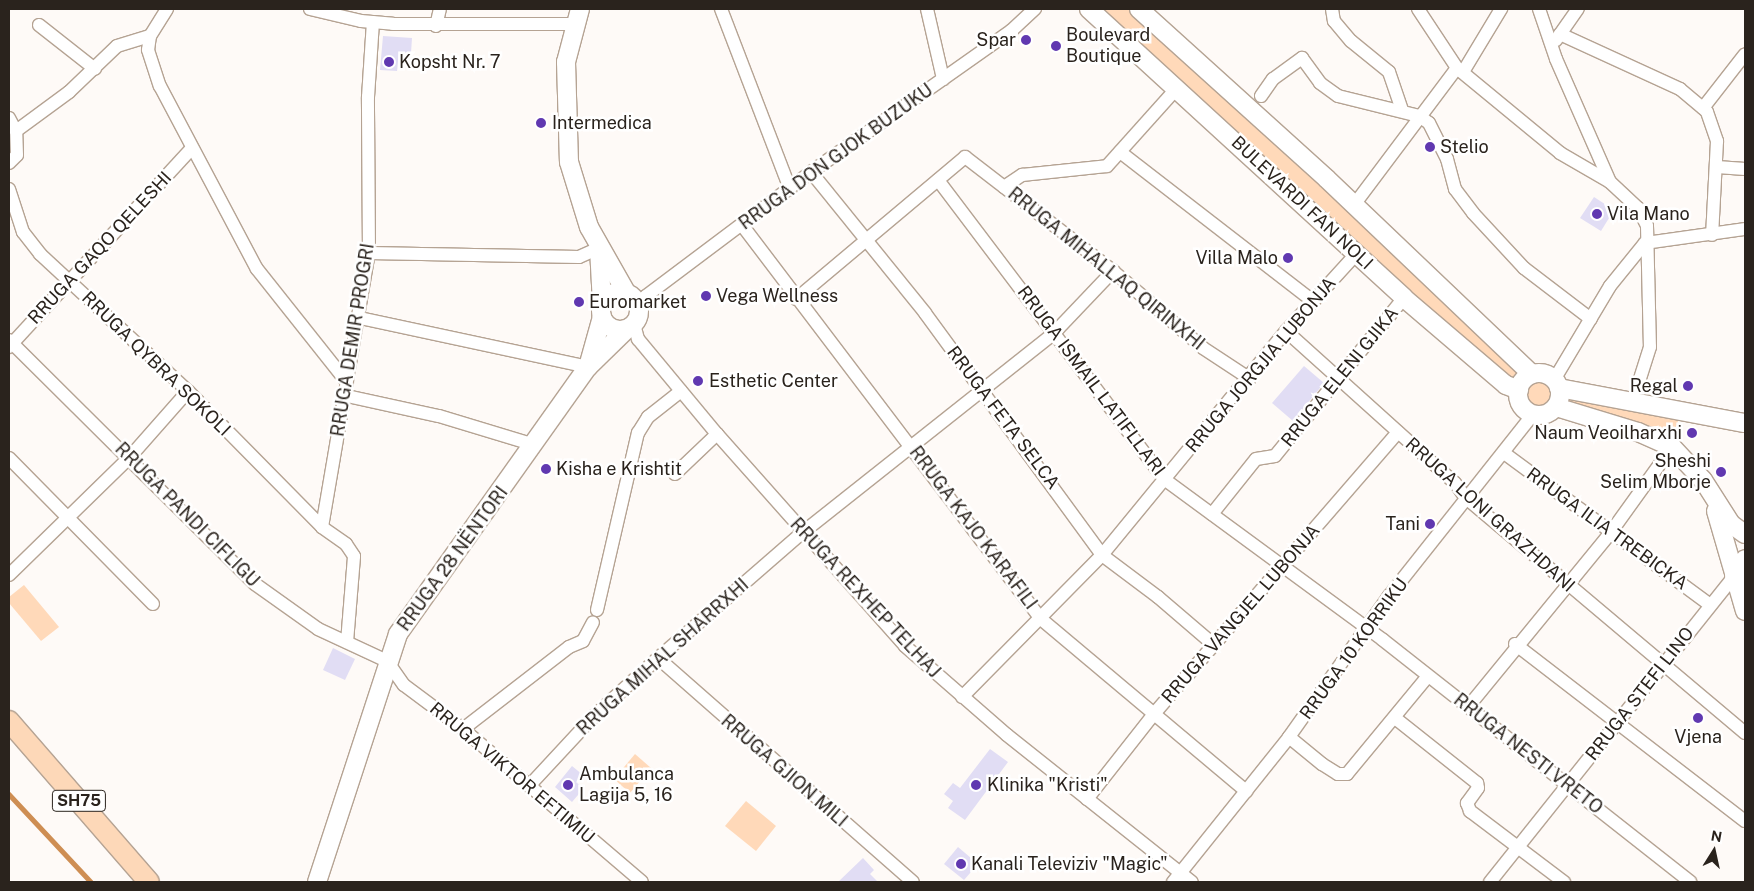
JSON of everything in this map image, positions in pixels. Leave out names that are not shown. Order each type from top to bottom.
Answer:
[{"type":"main road","name":"BULEVARDI FAN NOLI","points":[[1089,9],[1404,298],[1506,385],[1518,390],[1519,400],[1533,414]]},
{"type":"main road","name":"BULEVARDI FAN NOLI","points":[[1139,9],[1354,205],[1532,374],[1544,374],[1557,384],[1745,423]]},
{"type":"main road","name":"RRUGA 28 NËNTORI","points":[[577,16],[566,62],[565,131],[577,192],[599,248],[632,300]]},
{"type":"main road","name":"RRUGA 28 NËNTORI","points":[[588,367],[602,310],[599,248]]},
{"type":"main road","points":[[609,296],[632,300],[631,326],[617,330],[602,310],[609,296]]},
{"type":"main road","name":"RRUGA 28 NËNTORI","points":[[316,882],[386,661],[398,634],[535,446],[588,367],[631,326]]},
{"type":"main road","points":[[1518,390],[1532,374]]},
{"type":"main road","points":[[1556,407],[1557,384]]},
{"type":"main road","points":[[1533,414],[1543,415],[1556,407],[1638,432],[1672,447],[1703,480],[1731,524],[1745,534]]},
{"type":"main road","points":[[1712,496],[1745,611]]},
{"type":"main road","points":[[1734,576],[1745,559]]},
{"type":"main road","name":"SH75","points":[[9,721],[149,882]]},
{"type":"street","points":[[167,9],[150,36],[150,61],[191,149],[257,269],[347,382]]},
{"type":"street","points":[[310,9],[337,13],[373,22],[436,26],[577,16]]},
{"type":"street","points":[[436,26],[440,9]]},
{"type":"street","points":[[721,9],[790,189]]},
{"type":"street","points":[[927,9],[943,79]]},
{"type":"street","name":"RRUGA DON GJOK BUZUKU","points":[[632,300],[646,296],[811,172],[943,79],[1035,9]]},
{"type":"street","points":[[1332,9],[1334,21],[1351,41],[1389,72],[1402,110]]},
{"type":"street","points":[[1418,9],[1460,70],[1560,153],[1610,182],[1644,218],[1650,347],[1637,388]]},
{"type":"street","points":[[1354,205],[1419,116],[1460,70],[1501,9]]},
{"type":"street","points":[[1539,9],[1552,46],[1610,182]]},
{"type":"street","points":[[1552,46],[1578,9]]},
{"type":"street","name":"RRUGA DEMIR PROGRI","points":[[322,527],[347,396],[347,382],[360,318],[369,253],[368,97],[373,22]]},
{"type":"street","points":[[39,25],[95,69]]},
{"type":"street","points":[[1560,34],[1680,89],[1703,108],[1716,141],[1717,167],[1712,235]]},
{"type":"street","points":[[13,134],[95,69],[117,46],[150,36]]},
{"type":"street","points":[[1703,108],[1745,54]]},
{"type":"street","points":[[1261,96],[1274,79],[1302,58],[1320,83],[1338,96],[1402,110],[1419,116],[1429,123],[1447,159],[1455,188],[1473,213],[1524,268],[1591,319]]},
{"type":"street","points":[[1004,187],[1022,175],[1101,168],[1120,152],[1177,88]]},
{"type":"street","points":[[9,118],[17,155],[9,163]]},
{"type":"street","name":"RRUGA GAQO QELESHI","points":[[10,344],[191,149]]},
{"type":"street","points":[[1120,152],[1314,302]]},
{"type":"street","name":"RRUGA MIHALLAQ QIRINXHI","points":[[938,180],[964,157],[1113,271],[1203,348],[1250,379]]},
{"type":"street","points":[[1717,167],[1745,169]]},
{"type":"street","name":"RRUGA FETA SELCA","points":[[811,172],[866,244],[925,313],[1102,555],[1158,596],[1214,645]]},
{"type":"street","points":[[796,300],[866,244],[938,180]]},
{"type":"street","name":"RRUGA ISMAIL LATIFLLARI","points":[[938,180],[1164,479],[1365,628]]},
{"type":"street","name":"RRUGA QYBRA SOKOLI","points":[[9,190],[23,232],[68,281],[188,391],[322,527]]},
{"type":"street","name":"RRUGA KAJO KARAFILI","points":[[742,225],[796,300],[1041,619],[1153,715],[1246,791]]},
{"type":"street","points":[[1557,384],[1610,286],[1644,243],[1745,229]]},
{"type":"street","points":[[369,253],[579,257],[599,248]]},
{"type":"street","name":"RRUGA JORGJIA LUBONJA","points":[[962,697],[1102,555],[1250,379],[1286,331],[1357,253]]},
{"type":"street","name":"RRUGA MIHAL SHARRXHI","points":[[529,786],[595,715],[658,658],[802,533],[1054,332],[1113,271]]},
{"type":"street","name":"RRUGA ELENI GJIKA","points":[[1212,514],[1256,459],[1275,456],[1338,376],[1404,298]]},
{"type":"street","points":[[360,318],[588,367]]},
{"type":"street","name":"RRUGA REXHEP TELHAJ","points":[[631,326],[638,339],[680,390],[802,533],[906,646],[962,697],[1086,799],[1177,878],[1192,882]]},
{"type":"street","name":"RRUGA LONI GRAZHDANI","points":[[1286,331],[1338,376],[1454,483],[1466,498],[1565,585],[1664,664],[1745,733]]},
{"type":"street","name":"RRUGA PANDI CIFLIGU","points":[[10,344],[129,458],[255,584],[318,629],[386,661]]},
{"type":"street","points":[[462,730],[569,647],[583,641],[595,616],[638,433],[648,417],[680,390]]},
{"type":"street","points":[[9,575],[129,458],[188,391]]},
{"type":"street","points":[[347,396],[439,416],[535,446]]},
{"type":"street","name":"RRUGA 10 KORRIKU","points":[[1177,878],[1289,737],[1365,628],[1533,414]]},
{"type":"street","name":"RRUGA VANGJEL LUBONJA","points":[[1086,799],[1153,715],[1398,432]]},
{"type":"street","points":[[675,474],[717,434]]},
{"type":"street","points":[[1468,706],[1515,644],[1611,532],[1672,447]]},
{"type":"street","name":"RRUGA ILIA TREBICKA","points":[[1504,453],[1710,605]]},
{"type":"street","points":[[9,458],[69,516],[153,604]]},
{"type":"street","points":[[322,527],[346,544],[354,556],[346,642]]},
{"type":"street","name":"RRUGA STEFI LINO","points":[[1490,882],[1734,576]]},
{"type":"street","name":"RRUGA NESTI VRETO","points":[[1365,628],[1570,784],[1690,882]]},
{"type":"street","points":[[1515,644],[1745,821]]},
{"type":"street","name":"RRUGA GJION MILI","points":[[658,658],[913,882]]},
{"type":"street","name":"RRUGA VIKTOR EFTIMIU","points":[[386,661],[404,685],[462,730],[642,882]]},
{"type":"street","points":[[1289,737],[1322,764],[1338,774],[1347,774],[1428,676]]},
{"type":"street","points":[[1395,718],[1477,783],[1478,788],[1467,807],[1564,882]]},
{"type":"shaded area","points":[[1105,9],[1133,9],[1536,377],[1681,413],[1670,443],[1549,406],[1544,411],[1531,408],[1101,13]]},
{"type":"shaded area","points":[[24,585],[59,627],[41,641],[9,603],[9,597]]},
{"type":"shaded area","points":[[635,754],[651,768],[630,793],[614,779]]},
{"type":"shaded area","points":[[746,801],[776,826],[756,851],[725,826]]},
{"type":"building","name":"Kopsht Nr. 7","points":[[383,36],[412,38],[411,53],[399,52],[397,71],[380,70]]},
{"type":"building","name":"Vila Mano","points":[[1594,197],[1614,210],[1601,231],[1580,218]]},
{"type":"building","points":[[1304,366],[1324,383],[1293,421],[1272,403]]},
{"type":"building","points":[[333,648],[355,659],[345,680],[323,670]]},
{"type":"building","name":"Klinika \"Kristi\"","points":[[990,749],[1008,762],[965,820],[948,808],[953,801],[944,794],[953,783],[960,788]]},
{"type":"building","name":"Ambulanca Lagija 5, 16","points":[[572,766],[583,775],[577,783],[584,788],[572,802],[555,787]]},
{"type":"building","name":"Kanali Televiziv \"Magic\"","points":[[958,847],[978,864],[964,880],[944,864]]},
{"type":"building","points":[[863,858],[874,870],[870,874],[878,882],[838,882]]},
{"type":"waterway","points":[[9,794],[91,882]]},
{"type":"place","name":"Spar","points":[[1026,40]]},
{"type":"place","name":"Boulevard Boutique","points":[[1056,46]]},
{"type":"place","name":"Kopsht Nr. 7","points":[[389,62]]},
{"type":"place","name":"Intermedica","points":[[541,123]]},
{"type":"place","name":"Stelio","points":[[1430,147]]},
{"type":"place","name":"Vila Mano","points":[[1597,214]]},
{"type":"place","name":"Villa Malo","points":[[1288,258]]},
{"type":"place","name":"Vega Wellness","points":[[706,296]]},
{"type":"place","name":"Euromarket","points":[[579,302]]},
{"type":"place","name":"Esthetic Center","points":[[698,381]]},
{"type":"place","name":"Regal","points":[[1688,386]]},
{"type":"place","name":"Naum Veoilharxhi","points":[[1692,433]]},
{"type":"place","name":"Kisha e Krishtit","points":[[546,469]]},
{"type":"place","name":"Sheshi Selim Mborje","points":[[1721,472]]},
{"type":"place","name":"Tani","points":[[1430,524]]},
{"type":"place","name":"Vjena","points":[[1698,718]]},
{"type":"place","name":"Ambulanca Lagija 5, 16","points":[[568,785]]},
{"type":"place","name":"Klinika \"Kristi\"","points":[[976,785]]},
{"type":"place","name":"Kanali Televiziv \"Magic\"","points":[[961,864]]}]
